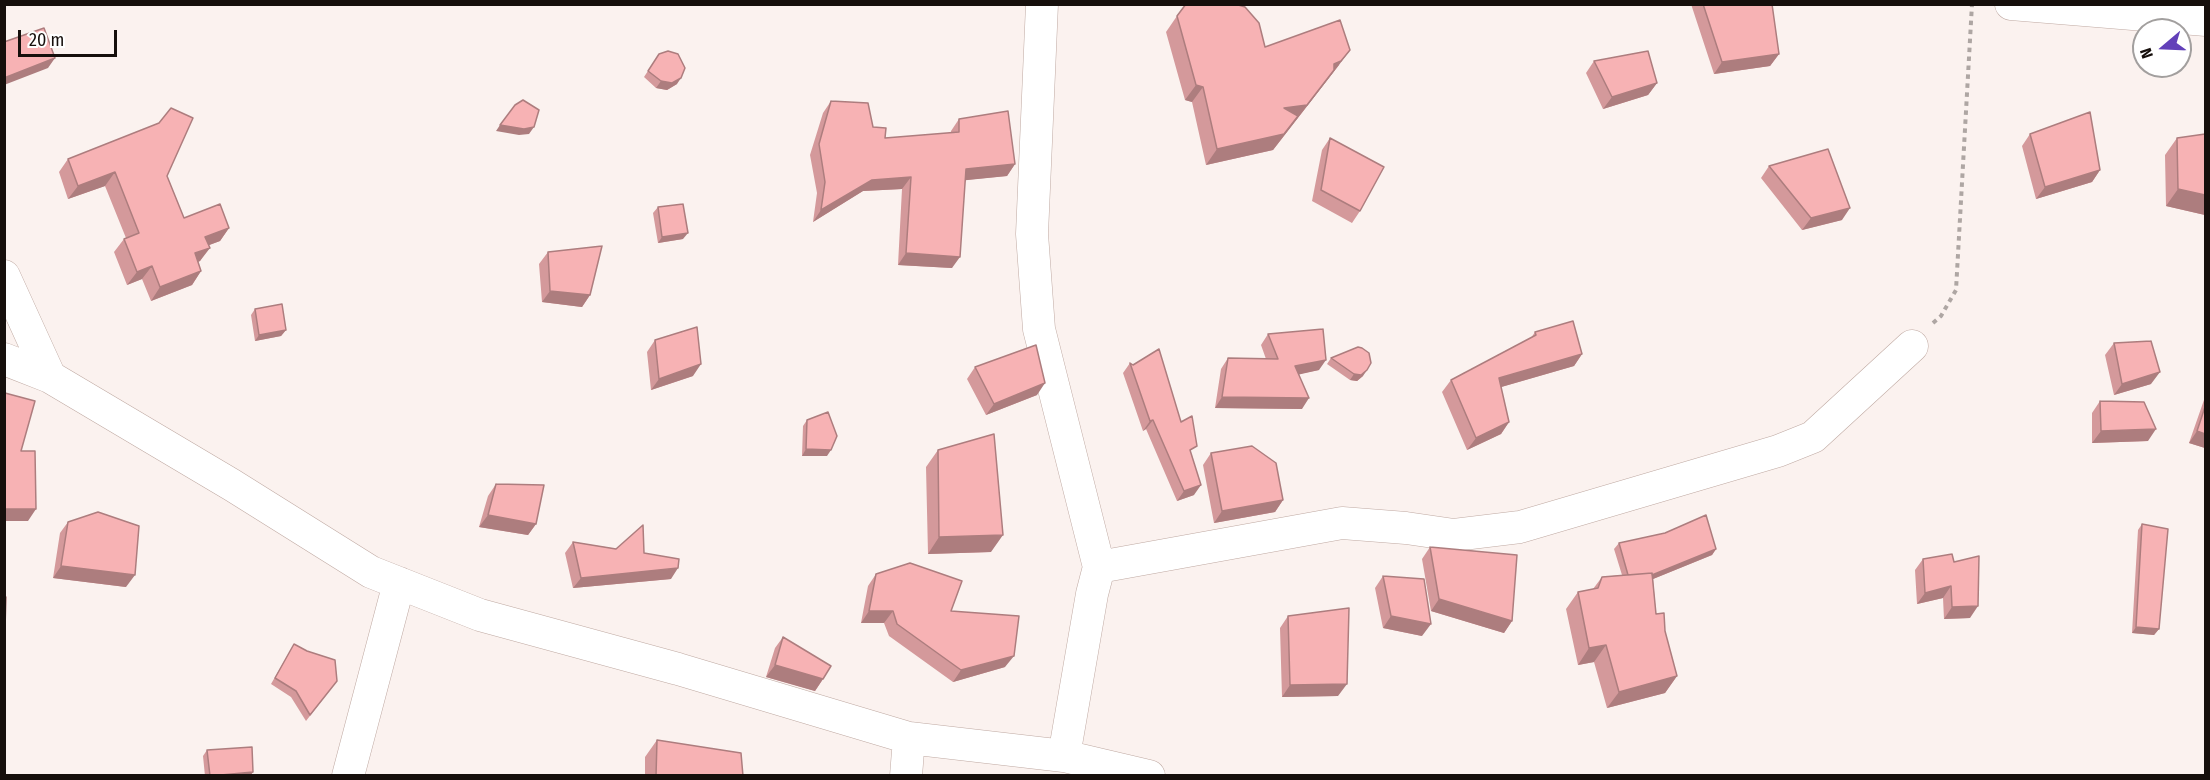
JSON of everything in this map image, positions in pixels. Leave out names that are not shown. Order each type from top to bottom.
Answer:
[{"type":"street","points":[[1042,4],[1032,234],[1039,329],[1099,567],[1092,594],[1064,756]]},
{"type":"street","points":[[2011,4],[2205,20]]},
{"type":"street","points":[[4,276],[50,377]]},
{"type":"street","points":[[1099,567],[1342,523],[1406,528],[1454,535],[1520,527],[1778,451],[1813,436],[1912,346]]},
{"type":"street","points":[[4,359],[50,377],[232,485],[371,572],[480,615],[678,669],[909,738],[1064,756],[1149,776]]},
{"type":"street","points":[[348,776],[399,583]]},
{"type":"street","points":[[906,776],[909,738]]},
{"type":"path","points":[[1912,346],[1941,316],[1956,290],[1972,4]]},
{"type":"building","points":[[1186,4],[1235,4],[1245,7],[1259,23],[1265,47],[1340,20],[1350,50],[1341,61],[1334,64],[1334,70],[1307,105],[1284,108],[1298,116],[1284,134],[1217,149],[1203,87],[1196,85],[1177,16]]},
{"type":"building","points":[[1703,4],[1772,4],[1779,54],[1722,62]]},
{"type":"building","points":[[44,28],[55,58],[4,78],[4,42]]},
{"type":"building","points":[[668,51],[678,54],[685,68],[681,78],[672,83],[661,81],[648,71],[659,54]]},
{"type":"building","points":[[1648,51],[1657,83],[1612,97],[1594,61]]},
{"type":"building","points":[[523,100],[539,110],[534,127],[524,129],[500,125],[515,105]]},
{"type":"building","points":[[831,101],[868,103],[873,127],[886,128],[885,138],[959,132],[959,119],[1008,111],[1015,164],[966,169],[960,257],[906,253],[911,177],[872,180],[821,210],[825,182],[819,144]]},
{"type":"building","points":[[171,108],[193,118],[167,176],[184,218],[220,204],[229,228],[205,237],[210,248],[195,253],[201,271],[160,287],[152,266],[137,272],[124,239],[139,233],[115,172],[78,186],[68,159],[159,123]]},
{"type":"building","points":[[2090,112],[2100,170],[2045,187],[2030,134]]},
{"type":"building","points":[[2205,134],[2205,195],[2178,189],[2177,138]]},
{"type":"building","points":[[1330,138],[1384,167],[1360,211],[1321,190]]},
{"type":"building","points":[[1828,149],[1850,208],[1811,218],[1769,166]]},
{"type":"building","points":[[683,204],[688,233],[662,237],[658,207]]},
{"type":"building","points":[[602,246],[590,295],[550,291],[548,252]]},
{"type":"building","points":[[282,304],[286,330],[259,335],[255,309]]},
{"type":"building","points":[[1573,321],[1582,354],[1499,378],[1509,422],[1476,438],[1451,380],[1536,335],[1535,332]]},
{"type":"building","points":[[697,327],[701,364],[659,379],[655,340]]},
{"type":"building","points":[[1323,329],[1326,360],[1295,366],[1309,398],[1222,397],[1228,358],[1278,359],[1268,334]]},
{"type":"building","points":[[2151,341],[2160,372],[2122,384],[2114,343]]},
{"type":"building","points":[[1036,345],[1045,383],[994,404],[975,367]]},
{"type":"building","points":[[1358,347],[1369,353],[1371,363],[1361,375],[1354,374],[1331,358]]},
{"type":"building","points":[[1159,349],[1181,422],[1192,416],[1197,446],[1190,450],[1201,485],[1184,491],[1153,420],[1150,421],[1130,363],[1133,365]]},
{"type":"building","points":[[5,393],[35,401],[21,451],[35,451],[36,509],[4,509]]},
{"type":"building","points":[[2100,401],[2144,402],[2156,429],[2101,431]]},
{"type":"building","points":[[2205,407],[2205,434],[2197,431]]},
{"type":"building","points":[[828,412],[837,436],[831,450],[806,449],[807,420]]},
{"type":"building","points":[[994,434],[1003,535],[939,537],[938,450]]},
{"type":"building","points":[[1252,446],[1276,463],[1283,500],[1222,511],[1211,453]]},
{"type":"building","points":[[496,484],[544,485],[536,524],[488,515]]},
{"type":"building","points":[[98,512],[139,526],[135,575],[61,566],[68,522]]},
{"type":"building","points":[[1706,515],[1716,549],[1652,575],[1652,573],[1628,575],[1619,543],[1665,533]]},
{"type":"building","points":[[2142,524],[2168,529],[2159,629],[2136,627]]},
{"type":"building","points":[[643,525],[644,553],[679,559],[678,568],[581,578],[573,542],[616,549]]},
{"type":"building","points":[[1430,547],[1517,555],[1512,621],[1439,599]]},
{"type":"building","points":[[1952,554],[1954,562],[1979,556],[1978,606],[1952,607],[1951,586],[1925,593],[1923,559]]},
{"type":"building","points":[[910,563],[962,581],[951,611],[1019,616],[1014,656],[961,670],[897,624],[893,611],[869,611],[876,574]]},
{"type":"building","points":[[1652,573],[1656,614],[1664,613],[1665,631],[1677,676],[1619,692],[1606,645],[1589,648],[1578,592],[1598,588],[1602,577]]},
{"type":"building","points":[[1383,576],[1424,579],[1431,624],[1391,616]]},
{"type":"building","points":[[4,597],[6,597],[5,627],[4,627]]},
{"type":"building","points":[[1349,608],[1347,684],[1290,685],[1288,616]]},
{"type":"building","points":[[783,637],[831,666],[823,679],[775,665]]},
{"type":"building","points":[[294,644],[335,660],[337,681],[310,715],[296,691],[275,678]]},
{"type":"building","points":[[657,740],[741,753],[743,776],[656,776]]},
{"type":"building","points":[[252,747],[253,772],[210,776],[207,750]]}]
